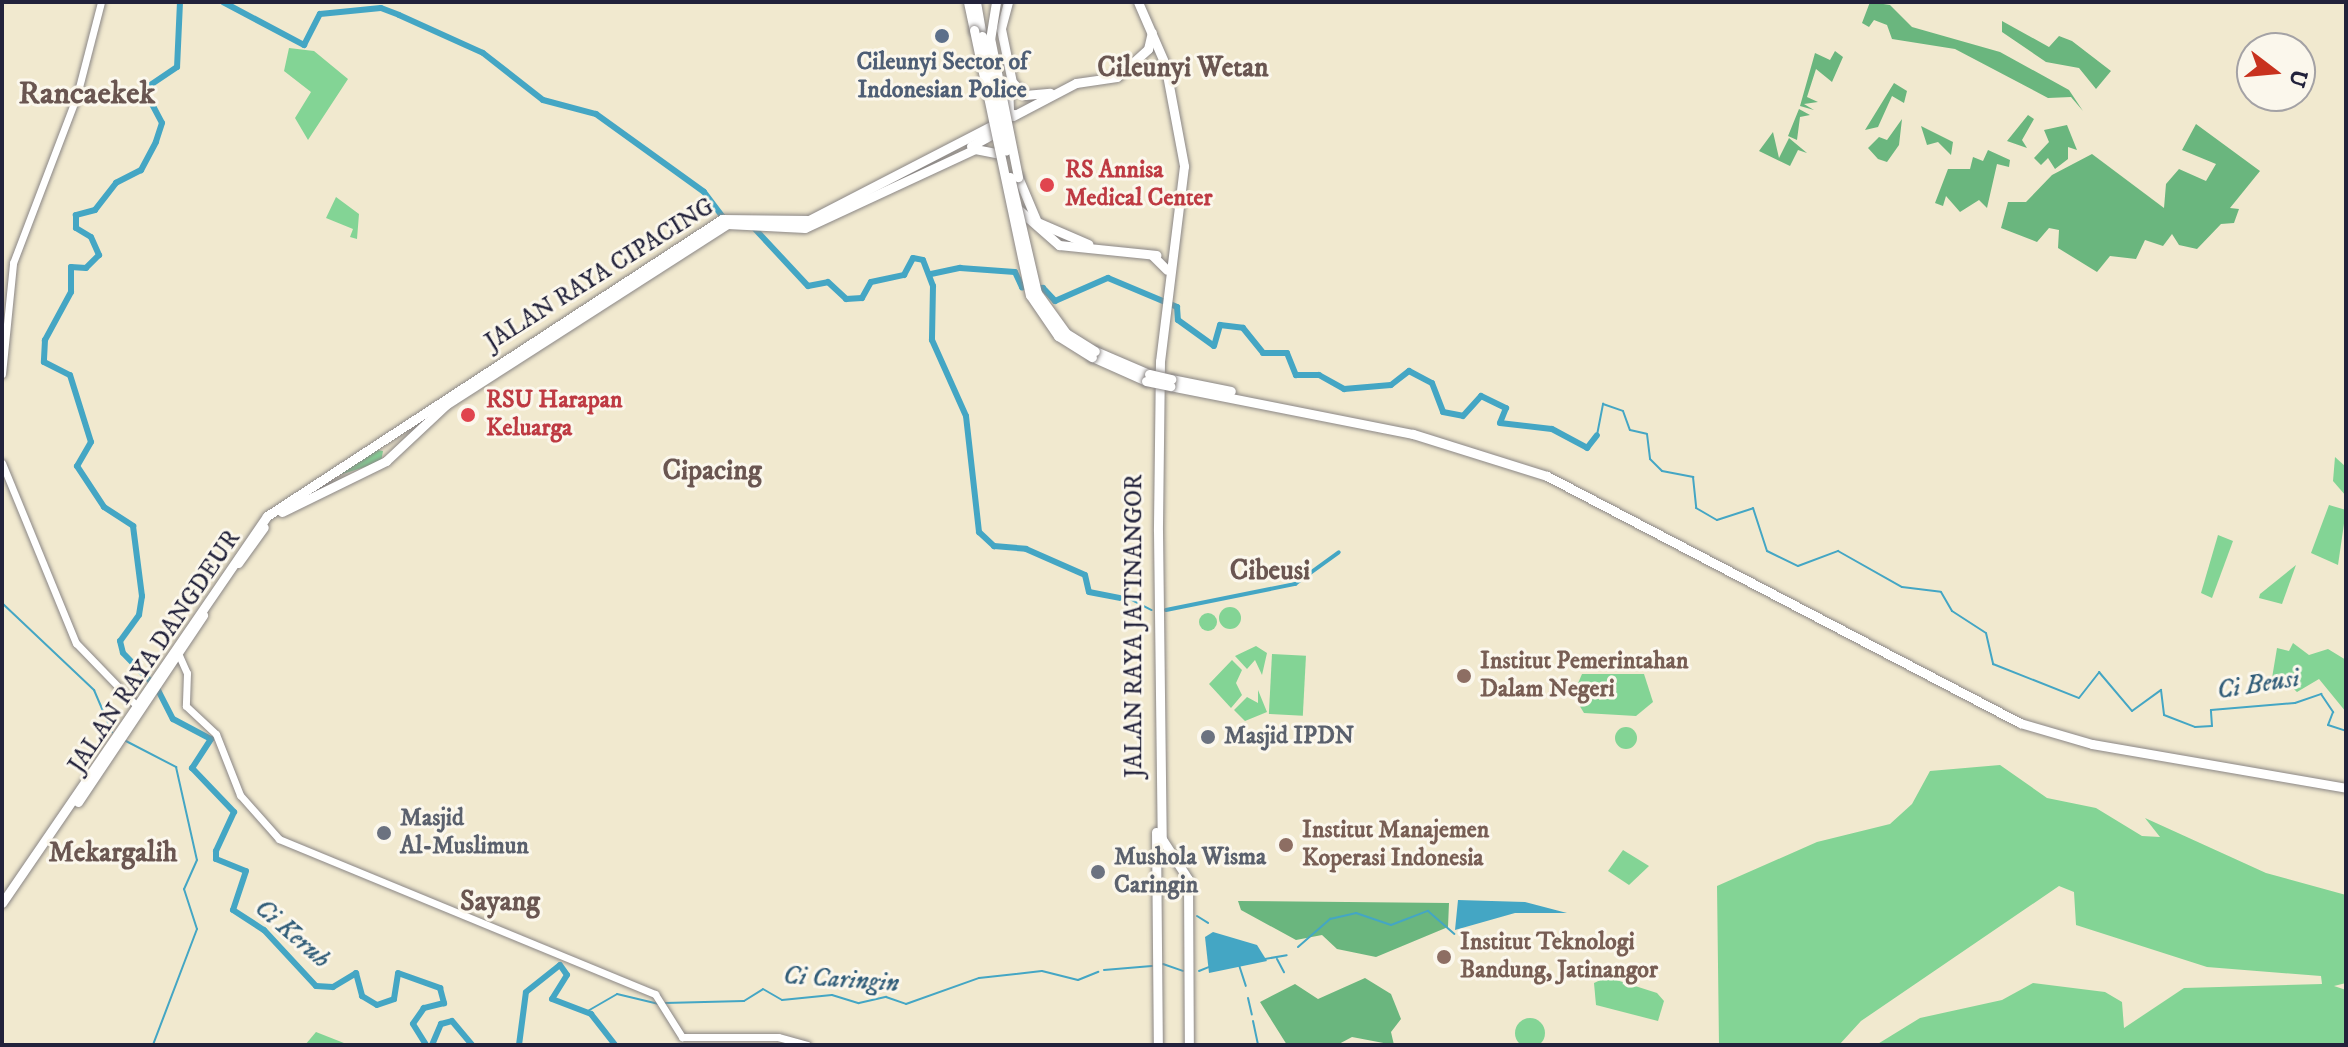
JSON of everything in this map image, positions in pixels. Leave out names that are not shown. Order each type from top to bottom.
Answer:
[{"type":"highway","points":[[968,2],[978,33],[1030,274],[1052,318],[1093,354],[1148,378],[1398,430],[1547,476],[1995,713],[2056,735],[2346,785]]},
{"type":"highway","points":[[977,2],[978,33]]},
{"type":"highway","points":[[996,2],[993,38],[1008,82],[1030,101]]},
{"type":"highway","points":[[996,2],[990,38],[1018,177],[1028,208],[1047,231],[1118,252]]},
{"type":"highway","points":[[1008,2],[1001,23],[1012,112],[1003,131],[1004,161],[1013,201],[1036,232],[1059,245],[1152,255],[1168,252],[1175,232]]},
{"type":"highway","name":"JALAN RAYA JATINANGOR","points":[[1138,2],[1151,23],[1162,56],[1184,166],[1155,379],[1161,851],[1158,1045]]},
{"type":"highway","points":[[1151,23],[1144,53],[1162,56]]},
{"type":"highway","name":"JALAN RAYA CIPACING","points":[[371,446],[727,221],[809,220],[959,144],[1030,101],[1117,77],[1144,53]]},
{"type":"highway","points":[[959,144],[1000,114],[1008,82]]},
{"type":"highway","points":[[918,173],[996,132]]},
{"type":"highway","name":"JALAN RAYA CIPACING","points":[[383,463],[447,404],[727,221],[805,228],[918,173],[982,147],[998,150],[1004,161]]},
{"type":"highway","name":"JALAN RAYA JATINANGOR","points":[[1152,255],[1167,264],[1166,303]]},
{"type":"highway","points":[[391,432],[392,445],[403,442]]},
{"type":"highway","points":[[371,446],[384,448],[383,463]]},
{"type":"highway","name":"JALAN RAYA DANGDEUR","points":[[2,912],[258,525],[371,446]]},
{"type":"highway","name":"JALAN RAYA DANGDEUR","points":[[158,677],[178,653],[266,525],[316,490],[383,463]]},
{"type":"highway","name":"JALAN RAYA DANGDEUR","points":[[2,903],[119,736],[135,704],[149,690]]},
{"type":"highway","points":[[1161,851],[1188,879],[1189,1045]]},
{"type":"main road","points":[[2,374],[13,263],[77,95],[101,2]]},
{"type":"main road","points":[[2,463],[76,643],[135,704]]},
{"type":"main road","points":[[178,653],[187,673],[186,706],[216,734],[240,795],[273,835],[561,952],[662,1003],[671,1028],[686,1038],[778,1037],[807,1045]]},
{"type":"green space","points":[[1870,2],[1890,5],[1912,27],[2000,52],[2069,90],[2083,111],[2071,97],[2048,98],[1955,49],[1892,39],[1887,25],[1874,20],[1869,27],[1862,23]]},
{"type":"green space","points":[[2002,21],[2049,47],[2059,36],[2072,41],[2111,71],[2096,89],[2079,68],[2046,62],[2002,32]]},
{"type":"green space","points":[[289,48],[314,51],[348,79],[308,140],[295,118],[311,92],[284,71]]},
{"type":"green space","points":[[1835,51],[1843,57],[1832,82],[1816,69],[1807,97],[1818,102],[1804,104],[1814,110],[1800,106],[1815,53],[1830,60]]},
{"type":"green space","points":[[1894,83],[1907,91],[1904,103],[1892,96],[1878,127],[1865,130]]},
{"type":"green space","points":[[1799,109],[1810,115],[1800,117],[1797,140],[1788,136]]},
{"type":"green space","points":[[2028,115],[2034,119],[2022,140],[2027,148],[2007,141]]},
{"type":"green space","points":[[1902,119],[1899,145],[1887,162],[1878,159],[1868,148],[1879,137],[1887,140]]},
{"type":"green space","points":[[2196,124],[2260,171],[2230,208],[2239,209],[2234,223],[2221,224],[2197,249],[2179,245],[2172,234],[2163,246],[2145,240],[2136,259],[2110,256],[2097,272],[2058,248],[2059,230],[2049,228],[2037,242],[2001,228],[2008,202],[2026,202],[2052,175],[2092,154],[2164,208],[2166,184],[2179,169],[2206,181],[2216,164],[2182,150]]},
{"type":"green space","points":[[2067,125],[2077,150],[2068,147],[2068,159],[2055,169],[2048,158],[2041,165],[2034,158],[2049,142],[2044,130]]},
{"type":"green space","points":[[1921,126],[1953,142],[1951,155],[1938,142],[1927,145]]},
{"type":"green space","points":[[1773,132],[1779,158],[1789,138],[1807,153],[1798,150],[1790,166],[1759,151]]},
{"type":"green space","points":[[1988,150],[2010,160],[2009,167],[1997,164],[1987,208],[1979,200],[1960,212],[1946,196],[1943,206],[1935,203],[1948,169],[1970,169],[1973,157],[1983,161]]},
{"type":"green space","points":[[336,197],[359,214],[357,239],[350,237],[353,229],[326,218]]},
{"type":"green space","points":[[371,449],[383,451],[381,462],[336,476]]},
{"type":"green space","points":[[2335,457],[2346,467],[2346,496],[2333,481]]},
{"type":"green space","points":[[2329,505],[2346,510],[2338,565],[2311,553]]},
{"type":"green space","points":[[2218,535],[2233,541],[2212,598],[2201,593]]},
{"type":"green space","points":[[2296,565],[2282,604],[2259,598],[2260,594]]},
{"type":"green space","points":[[1230,607],[1238,610],[1241,618],[1238,626],[1230,629],[1222,626],[1219,618],[1222,610]]},
{"type":"green space","points":[[1208,613],[1217,622],[1208,631],[1199,622]]},
{"type":"green space","points":[[2293,643],[2309,655],[2328,649],[2346,660],[2346,712],[2319,679],[2297,692],[2280,676],[2272,678],[2277,648],[2289,651]]},
{"type":"green space","points":[[1256,646],[1267,653],[1262,675],[1255,660],[1247,669],[1235,656]]},
{"type":"green space","points":[[1272,654],[1306,656],[1303,716],[1269,714]]},
{"type":"green space","points":[[1232,660],[1242,670],[1236,683],[1242,695],[1231,708],[1209,684]]},
{"type":"green space","points":[[1582,674],[1644,674],[1653,702],[1636,716],[1584,713],[1573,695]]},
{"type":"green space","points":[[1258,690],[1267,712],[1245,721],[1234,710],[1247,697],[1258,703]]},
{"type":"green space","points":[[1626,727],[1634,730],[1637,738],[1634,746],[1626,749],[1618,746],[1615,738],[1618,730]]},
{"type":"green space","points":[[2000,765],[2047,798],[2096,808],[2142,836],[2160,837],[2145,818],[2266,873],[2346,895],[2346,983],[2334,986],[2346,990],[2346,1045],[1876,1045],[1920,1018],[2002,1000],[2033,983],[2105,992],[2122,1002],[2124,1028],[2184,988],[2322,984],[2321,976],[2207,967],[2076,925],[2074,892],[2059,886],[1861,1021],[1839,1045],[1719,1045],[1717,886],[1817,842],[1890,824],[1912,804],[1930,771]]},
{"type":"green space","points":[[1623,850],[1649,866],[1629,885],[1608,871]]},
{"type":"green space","points":[[1238,901],[1449,903],[1448,927],[1376,957],[1337,949],[1322,935],[1296,940],[1241,910]]},
{"type":"green space","points":[[1607,977],[1657,993],[1664,1001],[1658,1021],[1596,1005],[1594,983]]},
{"type":"green space","points":[[1365,978],[1391,994],[1401,1019],[1391,1032],[1394,1045],[1352,1037],[1337,1045],[1287,1045],[1260,1002],[1295,984],[1318,999]]},
{"type":"green space","points":[[1530,1018],[1541,1022],[1545,1033],[1541,1044],[1530,1048],[1519,1044],[1515,1033],[1519,1022]]},
{"type":"green space","points":[[316,1032],[349,1045],[305,1045]]},
{"type":"water","points":[[1458,900],[1525,902],[1567,913],[1515,913],[1455,930]]},
{"type":"water","points":[[1213,932],[1257,945],[1267,961],[1209,973],[1205,937]]},
{"type":"waterway","name":"Ci Keruh","points":[[180,2],[177,67],[144,89],[162,123],[156,142],[141,170],[116,183],[95,210],[76,215],[76,228],[91,237],[99,255],[86,268],[71,267],[71,292],[45,340],[44,362],[70,375],[91,442],[77,466],[104,507],[133,526],[142,596],[139,615],[120,641],[123,653],[157,688],[173,719],[211,739],[192,768],[234,812],[216,851],[216,859],[246,871],[233,910],[264,930],[316,986],[333,987],[356,973],[362,996],[377,1005],[394,999],[398,973],[440,988],[444,1003],[424,1008],[413,1024],[426,1045]]},
{"type":"waterway","points":[[223,2],[304,45],[320,14],[381,8],[399,15],[483,53],[543,100],[596,114],[704,192],[725,220]]},
{"type":"waterway","points":[[755,229],[808,286],[828,282],[846,299],[862,298],[871,282],[904,275],[913,258],[923,260],[933,286],[932,340],[966,416],[979,532],[994,546],[1026,549],[1085,575],[1089,592],[1119,598]]},
{"type":"waterway","name":"Ci Beusi","points":[[931,274],[960,268],[1015,272],[1022,287],[1043,288],[1055,301],[1108,278],[1177,307],[1178,320],[1214,346],[1220,325],[1243,328],[1263,353],[1287,353],[1296,375],[1319,375],[1344,389],[1391,385],[1409,371],[1432,383],[1443,412],[1463,416],[1481,396],[1506,408],[1500,423],[1552,429],[1587,448],[1597,435]]},
{"type":"waterway","name":"Ci Beusi","points":[[1597,435],[1603,404],[1623,411],[1630,430],[1647,434],[1650,459],[1662,471],[1693,477],[1696,508],[1717,520],[1753,508],[1767,551],[1798,566],[1838,551],[1902,587],[1941,592],[1952,611],[1986,633],[1993,664],[2079,698],[2099,672],[2132,711],[2161,690],[2164,715],[2195,727],[2212,726],[2211,710],[2295,703],[2321,694],[2333,712],[2328,725],[2346,731]]},
{"type":"waterway","points":[[1166,610],[1295,584],[1339,552]]},
{"type":"waterway","points":[[1124,596],[1152,610]]},
{"type":"waterway","points":[[2,603],[94,690],[112,732]]},
{"type":"waterway","points":[[124,740],[176,767],[197,860],[184,889],[197,929],[153,1045]]},
{"type":"waterway","name":"Ci Caringin","points":[[1298,947],[1330,919],[1356,913],[1391,925],[1428,911],[1454,934]]},
{"type":"waterway","points":[[1197,916],[1208,923]]},
{"type":"waterway","name":"Ci Caringin","points":[[1265,959],[1287,955]]},
{"type":"waterway","points":[[1277,959],[1284,972]]},
{"type":"waterway","name":"Ci Caringin","points":[[1163,964],[1183,971]]},
{"type":"waterway","name":"Ci Keruh","points":[[519,1045],[526,992],[560,965],[567,975],[552,999],[591,1014],[615,1045]]},
{"type":"waterway","points":[[1239,965],[1246,986]]},
{"type":"waterway","name":"Ci Caringin","points":[[1104,970],[1152,966]]},
{"type":"waterway","name":"Ci Caringin","points":[[1199,971],[1209,967]]},
{"type":"waterway","name":"Ci Caringin","points":[[665,1003],[744,1001],[763,989],[782,1000],[832,995],[859,1003],[886,997],[906,1004],[979,978],[1042,971],[1078,980],[1098,972]]},
{"type":"waterway","name":"Ci Caringin","points":[[586,1012],[617,994],[659,1004]]},
{"type":"waterway","points":[[1248,998],[1252,1015]]},
{"type":"waterway","name":"Ci Keruh","points":[[432,1045],[441,1024],[452,1021],[472,1045]]},
{"type":"waterway","points":[[1253,1021],[1258,1045]]},
{"type":"place","name":"Cileunyi Sector of Indonesian Police","points":[[942,36]]},
{"type":"place","name":"RS Annisa Medical Center","points":[[1047,185]]},
{"type":"place","name":"RSU Harapan Keluarga","points":[[468,415]]},
{"type":"place","name":"Institut Pemerintahan Dalam Negeri","points":[[1464,676]]},
{"type":"place","name":"Masjid IPDN","points":[[1208,737]]},
{"type":"place","name":"Masjid Al-Muslimun","points":[[384,833]]},
{"type":"place","name":"Institut Manajemen Koperasi Indonesia","points":[[1286,845]]},
{"type":"place","name":"Mushola Wisma Caringin","points":[[1098,872]]},
{"type":"place","name":"Institut Teknologi Bandung, Jatinangor","points":[[1444,957]]},
{"type":"district","name":"Cileunyi Wetan","points":[[1183,68]]},
{"type":"district","name":"Rancaekek","points":[[87,94]]},
{"type":"district","name":"Cipacing","points":[[712,471]]},
{"type":"district","name":"Cibeusi","points":[[1270,571]]},
{"type":"district","name":"Mekargalih","points":[[113,853]]},
{"type":"district","name":"Sayang","points":[[500,902]]}]
